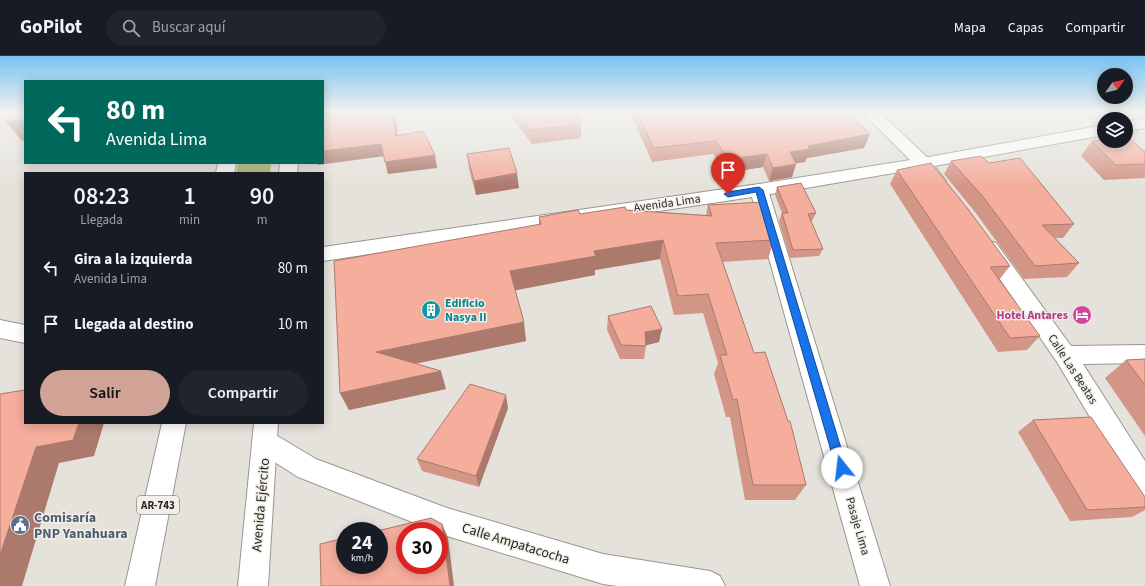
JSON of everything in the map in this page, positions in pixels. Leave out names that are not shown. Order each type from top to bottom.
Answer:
[{"type":"street","points":[[896,137],[923,163],[947,194]]},
{"type":"street","name":"Avenida Lima","points":[[324,254],[759,190],[923,163],[1067,137]]},
{"type":"street","name":"Pasaje Lima","points":[[759,190],[875,586]]},
{"type":"street","name":"Calle Las Beatas","points":[[976,230],[1065,355],[1145,485]]},
{"type":"street","points":[[0,329],[24,334]]},
{"type":"street","points":[[1065,355],[1145,354]]},
{"type":"street","name":"AR-743","points":[[140,586],[174,424]]},
{"type":"street","name":"Avenida Ejército","points":[[254,586],[266,432]]},
{"type":"street","name":"Calle Ampatacocha","points":[[266,432],[307,468],[446,522],[603,569],[710,586]]},
{"type":"green space","points":[[238,164],[271,164],[270,172],[236,172]]},
{"type":"building","points":[[324,137],[426,137],[435,155],[385,162],[381,144],[324,151]]},
{"type":"building","points":[[649,137],[856,137],[808,146],[810,149],[790,152],[796,164],[773,168],[767,154],[728,159],[716,141],[654,148]]},
{"type":"building","points":[[1092,141],[1097,141],[1097,146]]},
{"type":"building","points":[[1133,142],[1145,152],[1145,164],[1116,165],[1099,148],[1133,148]]},
{"type":"building","points":[[509,148],[517,173],[474,181],[467,154]]},
{"type":"building","points":[[981,156],[989,163],[1020,158],[1074,224],[1042,225],[1079,263],[1035,266],[984,198],[951,161]]},
{"type":"building","points":[[931,163],[968,209],[1010,266],[990,267],[1040,336],[1010,338],[897,170]]},
{"type":"building","points":[[801,183],[816,213],[808,214],[823,249],[793,250],[782,213],[788,213],[777,187]]},
{"type":"building","points":[[763,202],[774,240],[716,243],[754,353],[765,352],[788,421],[790,421],[806,485],[753,485],[737,399],[733,400],[720,355],[727,355],[708,294],[678,296],[663,240],[594,251],[596,256],[510,271],[524,322],[376,352],[441,371],[340,393],[334,261],[541,224],[539,217],[578,210],[580,214],[625,207],[626,210],[712,216],[708,205]]},
{"type":"building","points":[[651,306],[662,329],[645,332],[646,346],[621,345],[608,316]]},
{"type":"building","points":[[1145,359],[1145,385],[1126,360]]},
{"type":"building","points":[[470,384],[506,395],[476,476],[417,459]]},
{"type":"building","points":[[24,390],[24,424],[79,424],[73,440],[36,447],[0,555],[0,394]]},
{"type":"building","points":[[1091,417],[1145,497],[1145,507],[1087,510],[1033,420]]},
{"type":"building","points":[[431,518],[438,522],[414,522]]},
{"type":"building","points":[[396,526],[396,574],[448,574],[448,570],[450,586],[321,586],[320,544],[336,540],[336,574],[388,574],[388,528]]},
{"type":"place","name":"Edificio Nasya II","points":[[431,310]]},
{"type":"place","name":"Hotel Antares","points":[[1082,315]]},
{"type":"place","name":"Comisaría PNP Yanahuara","points":[[20,525]]},
{"type":"route","points":[[728,194],[759,190],[842,468]]}]
